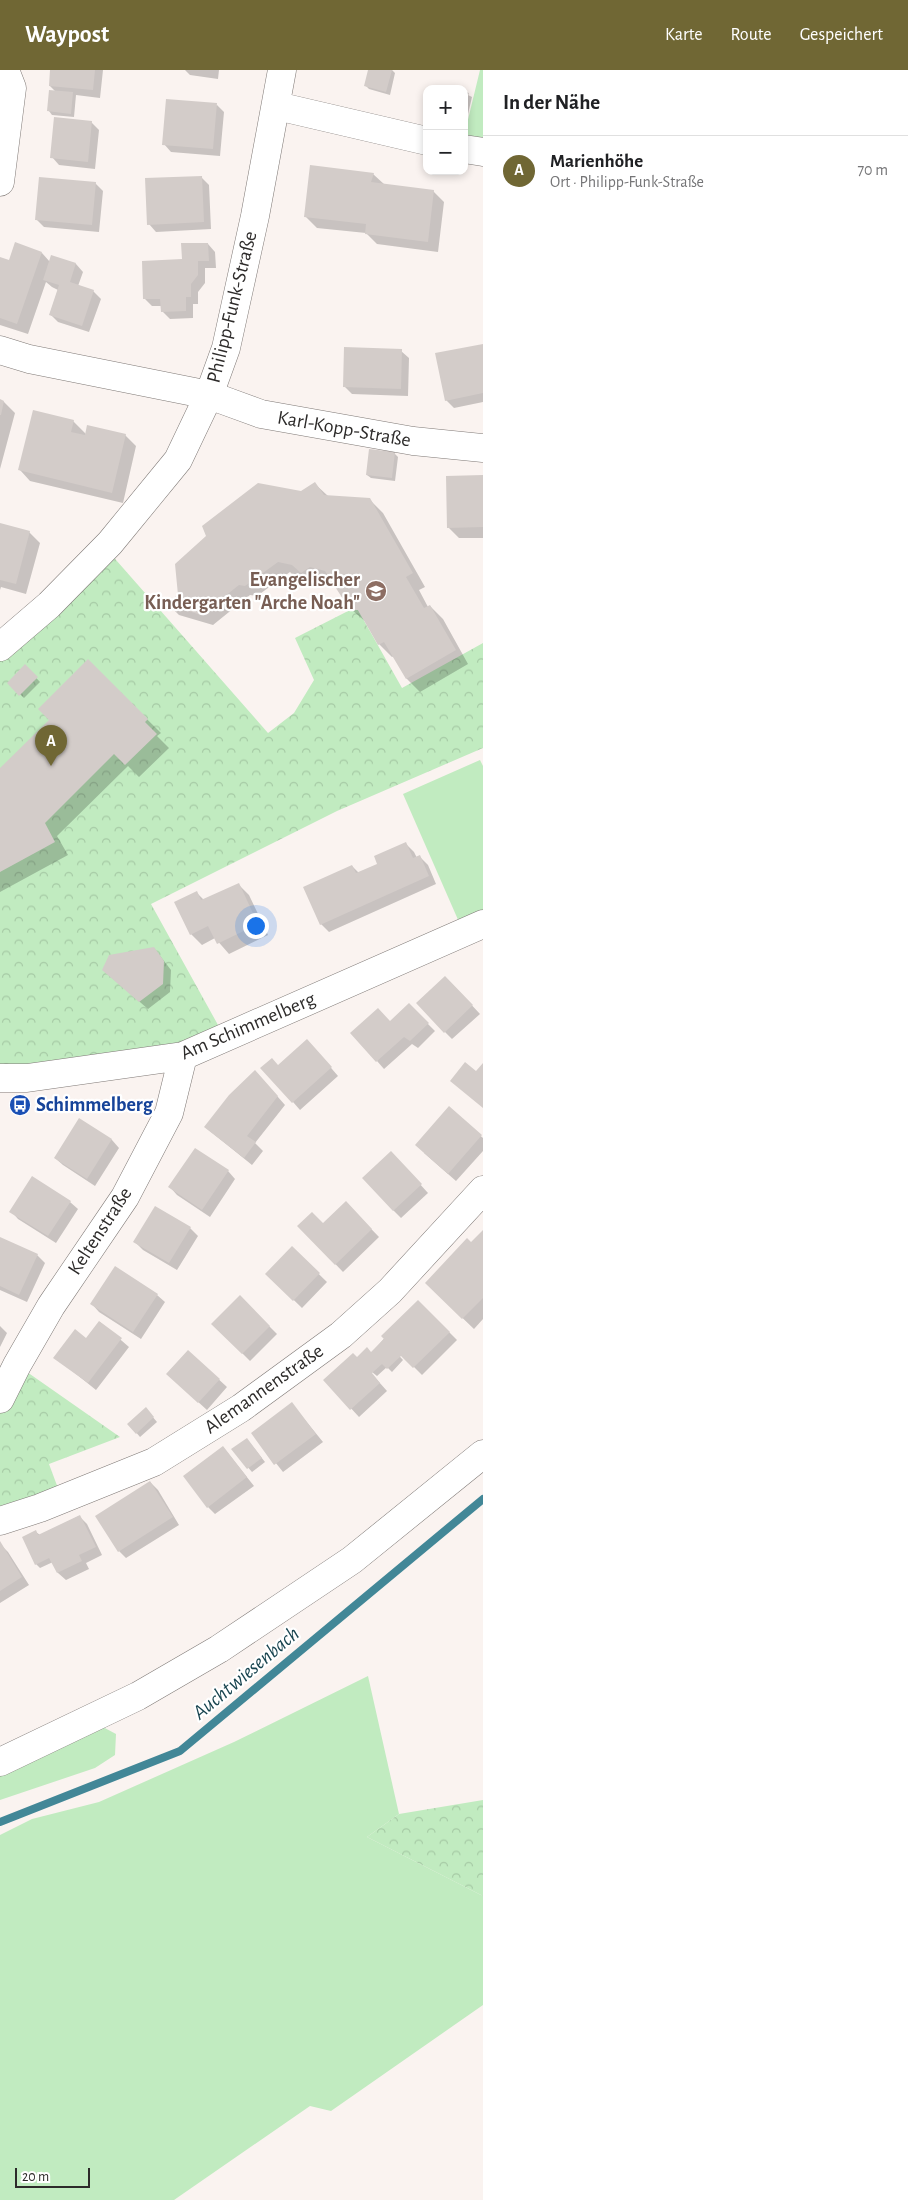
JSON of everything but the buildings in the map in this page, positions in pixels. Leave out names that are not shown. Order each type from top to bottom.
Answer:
[{"type":"street","points":[[0,182],[12,88],[5,70]]},
{"type":"street","name":"Philipp-Funk-Straße","points":[[0,647],[49,605],[110,543],[178,460],[209,395],[226,348],[277,106],[282,70]]},
{"type":"street","points":[[277,106],[423,140]]},
{"type":"street","points":[[468,150],[483,152]]},
{"type":"street","name":"Karl-Kopp-Straße","points":[[0,350],[29,359],[209,395],[261,414],[413,441],[483,448]]},
{"type":"street","name":"Am Schimmelberg","points":[[0,1078],[27,1078],[183,1056],[483,924]]},
{"type":"street","name":"Keltenstraße","points":[[0,1399],[51,1306],[125,1196],[169,1113],[183,1056]]},
{"type":"street","name":"Alemannenstraße","points":[[0,1521],[40,1508],[154,1462],[241,1408],[341,1335],[390,1291],[483,1190]]},
{"type":"street","points":[[0,1762],[138,1696],[220,1649],[352,1560],[483,1454]]},
{"type":"green space","points":[[480,70],[483,70],[483,145],[468,138],[468,120]]},
{"type":"green space","points":[[109,552],[268,733],[294,713],[314,680],[295,638],[350,610],[358,610],[402,688],[483,643],[483,748],[337,811],[151,904],[223,1034],[182,1051],[0,1074],[0,652]]},
{"type":"green space","points":[[480,760],[483,766],[483,912],[459,922],[403,794]]},
{"type":"green space","points":[[17,1365],[120,1437],[49,1464],[62,1499],[0,1521],[0,1399]]},
{"type":"green space","points":[[368,1676],[399,1814],[367,1837],[483,1896],[483,2005],[331,2111],[310,2106],[174,2200],[0,2200],[0,1835],[32,1819],[99,1802],[234,1742]]},
{"type":"green space","points":[[101,1726],[116,1734],[115,1755],[95,1768],[0,1800],[0,1775]]},
{"type":"green space","points":[[483,1800],[483,1896],[367,1837],[399,1814]]},
{"type":"waterway","name":"Auchtwiesenbach","points":[[0,1822],[180,1751],[483,1499]]},
{"type":"place","name":"Evangelischer Kindergarten \"Arche Noah\"","points":[[376,591]]},
{"type":"place","name":"Marienhöhe","points":[[51,766]]},
{"type":"place","name":"Schimmelberg","points":[[20,1105]]}]
